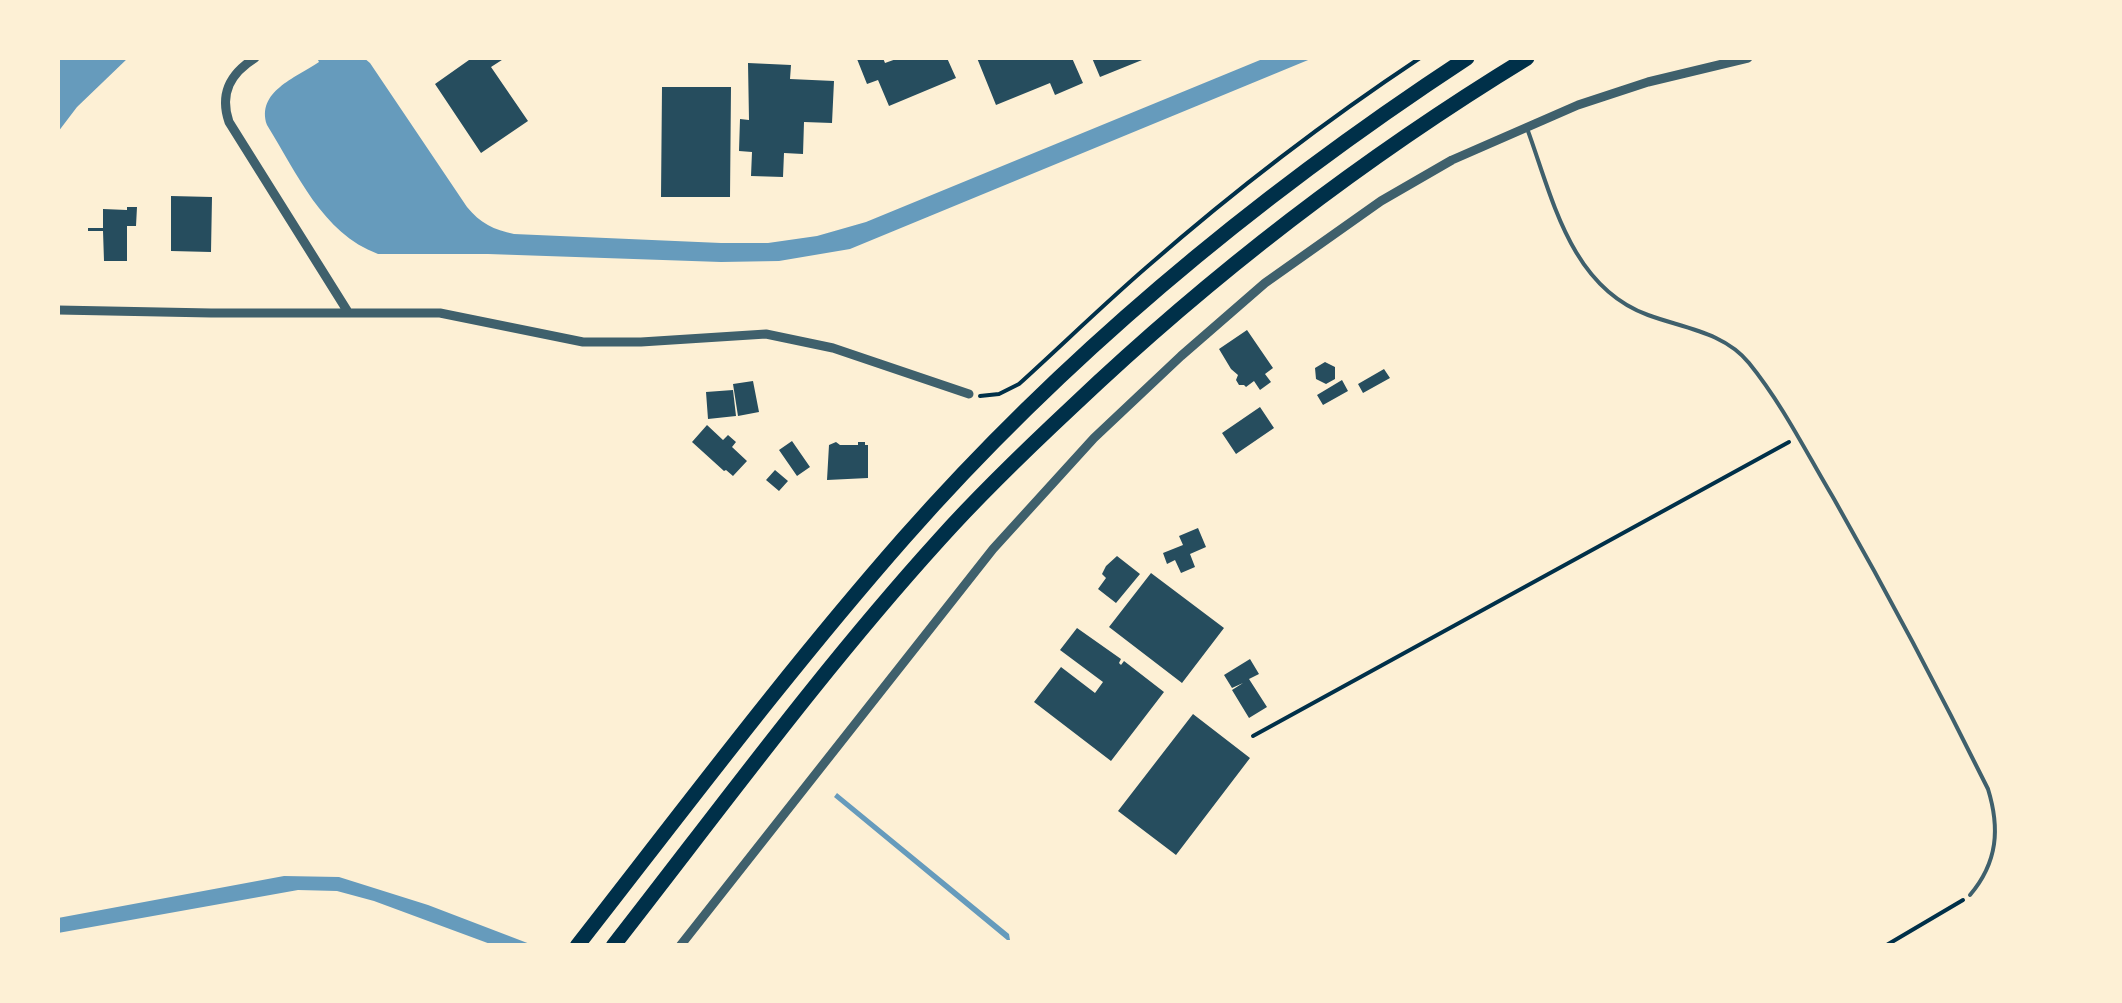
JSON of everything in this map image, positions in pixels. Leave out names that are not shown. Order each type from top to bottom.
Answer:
[{"type":"highway","points":[[576,946],[830,625],[905,537],[1022,415],[1135,308],[1211,244],[1296,177],[1468,58]]},
{"type":"highway","points":[[613,946],[847,648],[940,538],[1036,440],[1132,349],[1328,189],[1527,58]]},
{"type":"street","points":[[255,58],[239,69],[228,84],[224,103],[228,122],[348,312]]},
{"type":"street","points":[[680,946],[993,548],[1094,438],[1265,283],[1381,200],[1452,160],[1578,105],[1648,82],[1748,58]]},
{"type":"street","points":[[58,310],[440,314],[583,342],[766,334],[833,348],[969,394]]},
{"type":"lane","points":[[1526,126],[1564,229],[1598,284],[1634,310],[1698,330],[1733,348],[1751,366],[1798,437],[1920,654],[1988,788],[1997,828],[1984,875],[1970,894]]},
{"type":"path","points":[[969,394],[999,394],[1019,384],[1208,215],[1344,108],[1420,58]]},
{"type":"path","points":[[1254,736],[1798,437]]},
{"type":"path","points":[[1885,946],[1970,894]]},
{"type":"water","points":[[58,58],[128,58],[77,107],[58,132]]},
{"type":"water","points":[[317,58],[364,58],[370,63],[467,207],[494,228],[514,234],[768,243],[817,236],[866,222],[1265,58],[1313,58],[850,249],[779,261],[721,262],[378,254],[358,244],[341,232],[313,200],[267,125],[265,113],[272,95],[319,62]]},
{"type":"water","points":[[837,793],[1009,934],[1010,940],[834,797]]},
{"type":"water","points":[[284,876],[339,877],[428,905],[530,944],[493,945],[374,901],[337,891],[298,890],[58,933],[58,918]]},
{"type":"building","points":[[467,58],[505,58],[491,67],[528,121],[481,153],[435,84]]},
{"type":"building","points":[[883,58],[885,63],[899,58],[947,58],[956,78],[889,106],[878,80],[867,84],[857,59]]},
{"type":"building","points":[[977,58],[1072,58],[1083,83],[1055,95],[1050,83],[996,105]]},
{"type":"building","points":[[1092,58],[1147,58],[1100,77]]},
{"type":"building","points":[[748,63],[791,65],[790,79],[834,81],[832,123],[804,122],[803,154],[784,153],[783,177],[751,176],[752,152],[739,151],[740,119],[749,120]]},
{"type":"building","points":[[662,87],[731,87],[730,197],[661,197]]},
{"type":"building","points":[[171,196],[212,197],[211,252],[171,251]]},
{"type":"building","points":[[137,207],[136,226],[127,226],[127,261],[104,261],[103,231],[88,228],[103,228],[103,209]]},
{"type":"building","points":[[1247,330],[1273,368],[1265,374],[1271,382],[1260,390],[1254,381],[1246,387],[1239,385],[1238,375],[1219,349]]},
{"type":"building","points":[[1325,362],[1335,367],[1335,379],[1326,384],[1316,379],[1315,368]]},
{"type":"building","points":[[1384,369],[1390,378],[1363,393],[1358,384]]},
{"type":"building","points":[[1342,380],[1348,391],[1323,405],[1317,395]]},
{"type":"building","points":[[753,381],[759,412],[738,416],[733,384]]},
{"type":"building","points":[[733,390],[736,416],[708,419],[706,392]]},
{"type":"building","points":[[1260,407],[1274,428],[1236,454],[1222,433]]},
{"type":"building","points":[[707,425],[723,440],[728,435],[736,442],[732,447],[747,461],[733,476],[692,442]]},
{"type":"building","points":[[792,441],[810,467],[797,476],[779,450]]},
{"type":"building","points":[[829,445],[868,445],[868,478],[827,480]]},
{"type":"building","points":[[775,470],[788,481],[779,491],[766,480]]},
{"type":"building","points":[[1198,528],[1206,547],[1190,554],[1195,567],[1181,573],[1175,560],[1167,564],[1163,553],[1183,545],[1179,536]]},
{"type":"building","points":[[1117,556],[1140,574],[1116,603],[1098,589],[1106,578],[1102,574],[1106,566]]},
{"type":"building","points":[[1151,573],[1224,628],[1182,683],[1109,627]]},
{"type":"building","points":[[1077,628],[1121,659],[1121,665],[1124,661],[1164,692],[1111,761],[1034,702],[1061,667],[1095,693],[1103,682],[1060,650]]},
{"type":"building","points":[[1250,659],[1259,674],[1249,679],[1267,707],[1249,718],[1232,690],[1243,683],[1232,688],[1224,675]]},
{"type":"building","points":[[1193,714],[1250,758],[1176,855],[1118,811]]}]
